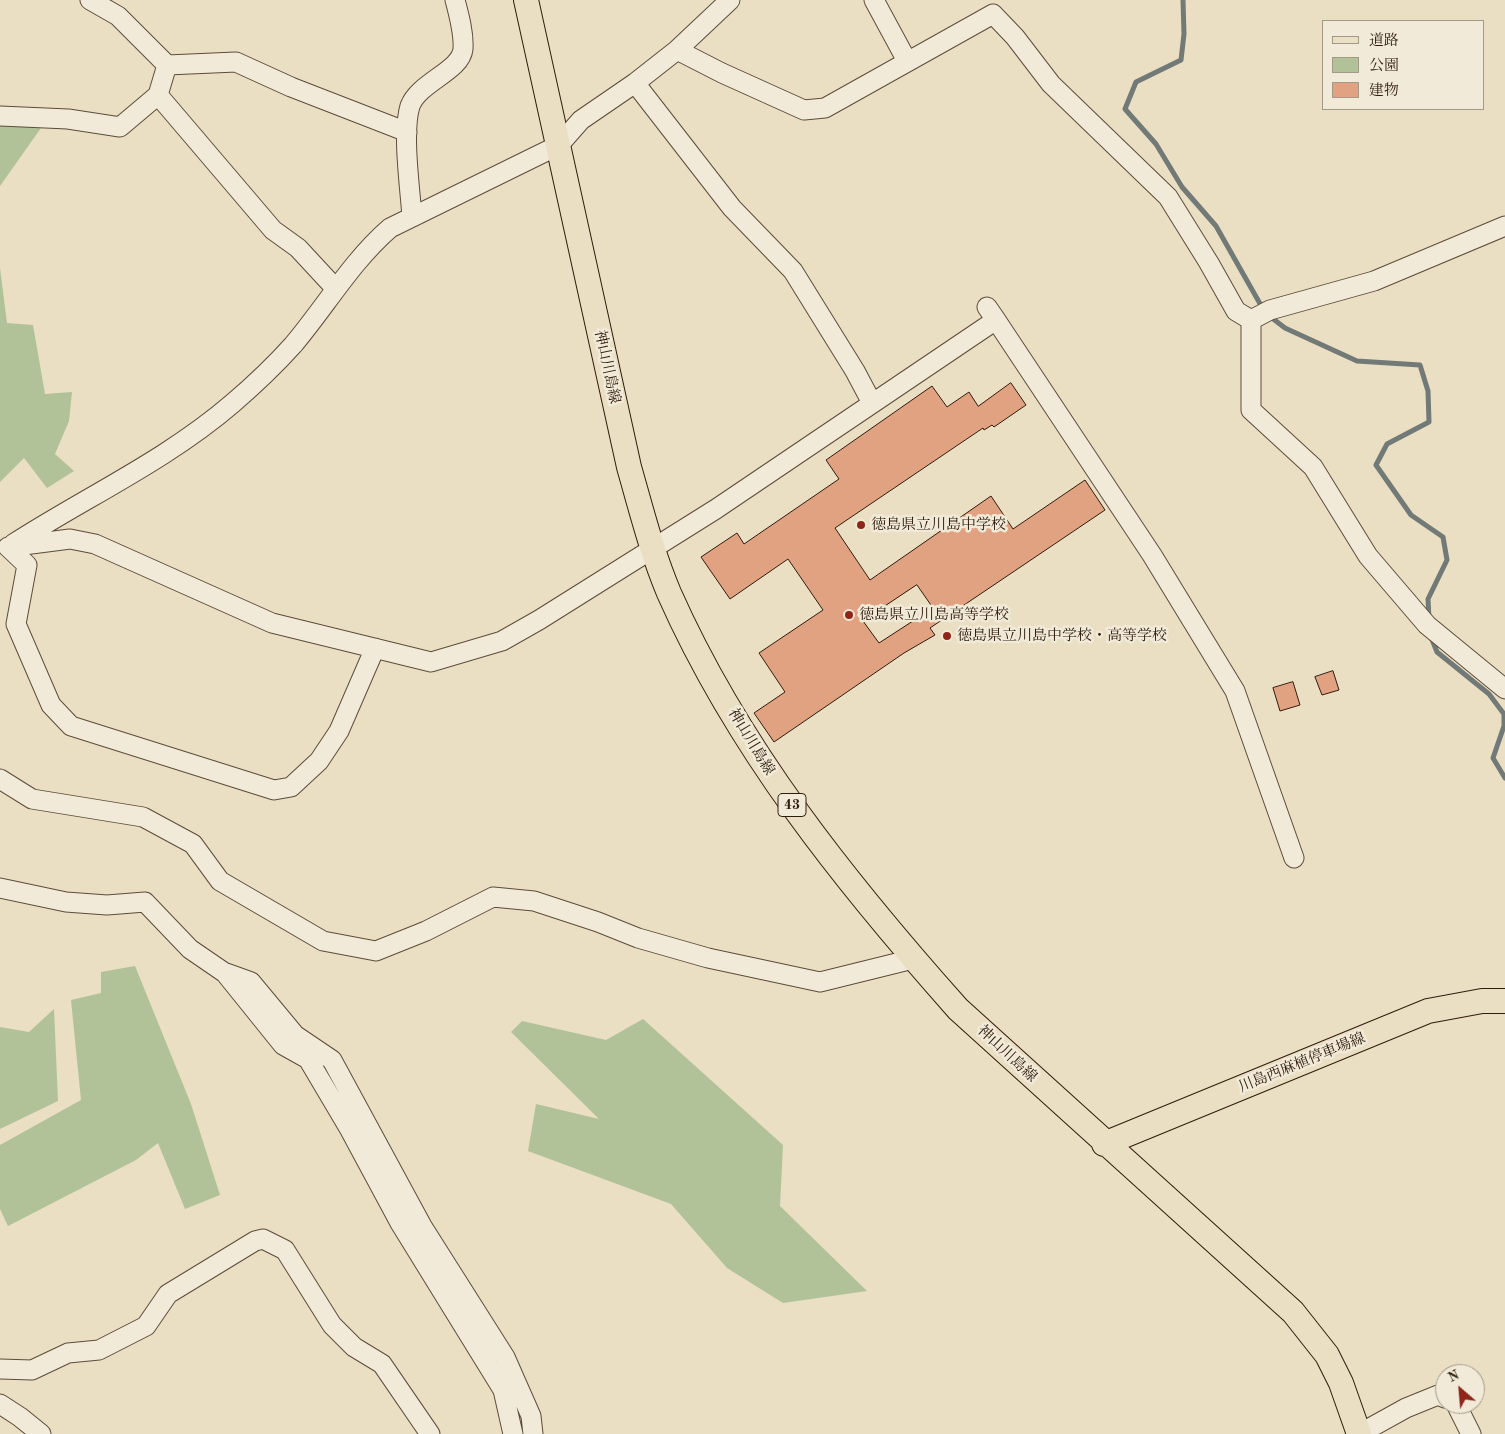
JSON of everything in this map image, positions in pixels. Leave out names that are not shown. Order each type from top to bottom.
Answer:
[{"type":"main road","name":"神山川島線","points":[[526,0],[629,467],[668,590],[688,632],[742,731],[782,791],[913,959],[958,1010],[1104,1144],[1293,1312],[1327,1355],[1341,1383],[1359,1434]]},
{"type":"main road","name":"川島西麻植停車場線","points":[[1104,1144],[1428,1011],[1473,1002],[1505,1001]]},
{"type":"street","points":[[90,0],[118,16],[167,64],[236,62],[299,90],[407,132]]},
{"type":"street","points":[[412,216],[407,132],[410,106],[422,88],[459,60],[463,50],[455,0]]},
{"type":"street","points":[[4,551],[64,512],[189,438],[234,403],[292,345],[372,244],[390,228],[559,145],[581,120],[635,84],[677,50],[730,0]]},
{"type":"street","points":[[874,0],[907,61]]},
{"type":"street","points":[[677,50],[722,73],[804,110],[825,108],[993,14],[1015,37],[1051,84],[1168,197],[1210,262],[1236,311],[1260,315],[1374,281],[1505,226]]},
{"type":"street","points":[[0,116],[68,119],[120,127],[158,95],[167,64]]},
{"type":"street","points":[[635,84],[732,208],[793,271],[872,403]]},
{"type":"street","points":[[158,95],[273,230],[298,248],[336,289]]},
{"type":"street","points":[[4,551],[70,539],[96,544],[272,623],[431,662],[502,641],[654,548],[716,509],[872,403],[991,314],[1152,555],[1235,691],[1294,858]]},
{"type":"street","points":[[1260,315],[1251,410],[1313,468],[1368,556],[1432,629],[1505,689]]},
{"type":"street","points":[[4,551],[27,565],[16,624],[51,705],[71,726],[274,790],[291,787],[319,761],[339,731],[375,648]]},
{"type":"street","points":[[0,779],[32,798],[143,817],[193,844],[220,881],[323,941],[376,951],[426,931],[493,897],[534,902],[598,922],[638,938],[708,958],[820,982],[913,959]]},
{"type":"street","points":[[0,888],[66,902],[106,904],[145,902],[190,949],[225,973],[251,982],[295,1035],[332,1060],[422,1226],[505,1357],[531,1416],[533,1434]]},
{"type":"street","points":[[225,973],[283,1045],[308,1059],[350,1130],[400,1223],[503,1390],[513,1434]]},
{"type":"street","points":[[0,1369],[32,1370],[68,1353],[99,1350],[146,1326],[168,1294],[262,1239],[285,1250],[332,1325],[354,1347],[382,1364],[430,1434]]},
{"type":"street","points":[[1359,1434],[1406,1408],[1435,1396]]},
{"type":"street","points":[[0,1404],[20,1416],[41,1434]]},
{"type":"street","points":[[1461,1414],[1472,1434]]},
{"type":"green space","points":[[0,124],[41,128],[0,186]]},
{"type":"green space","points":[[0,268],[7,323],[33,325],[45,394],[72,392],[69,421],[55,454],[74,471],[47,488],[24,458],[0,482]]},
{"type":"green space","points":[[135,966],[191,1104],[220,1195],[185,1209],[158,1143],[136,1160],[8,1226],[0,1209],[0,1145],[81,1100],[71,1000],[101,993],[101,972]]},
{"type":"green space","points":[[54,1009],[58,1101],[0,1129],[0,1027],[29,1032]]},
{"type":"green space","points":[[643,1019],[783,1145],[780,1206],[867,1291],[783,1303],[727,1268],[671,1204],[528,1151],[536,1104],[599,1119],[511,1032],[522,1021],[606,1040]]},
{"type":"building","points":[[1011,383],[1026,405],[994,427],[992,425],[984,430],[983,428],[835,528],[870,580],[991,496],[1013,529],[1085,480],[1105,510],[930,628],[935,635],[904,653],[774,742],[754,713],[785,692],[759,653],[823,610],[788,559],[730,599],[701,557],[737,533],[744,544],[839,479],[826,460],[932,386],[947,407],[969,392],[978,406]],"holes":[[[917,585],[933,608],[879,643],[863,621]]]},
{"type":"building","points":[[1333,671],[1339,690],[1322,695],[1315,677]]},
{"type":"building","points":[[1293,682],[1300,705],[1280,711],[1273,688]]},
{"type":"waterway","points":[[1183,0],[1184,34],[1181,60],[1136,82],[1125,109],[1156,144],[1182,187],[1216,226],[1263,309]]},
{"type":"waterway","points":[[1268,315],[1285,328],[1357,361],[1420,365],[1428,391],[1429,422],[1387,444],[1376,465],[1411,515],[1443,537],[1447,560],[1428,599],[1429,619]]},
{"type":"waterway","points":[[1431,637],[1437,652],[1489,694],[1504,714],[1504,726],[1493,758],[1505,778]]},
{"type":"place","name":"徳島県立川島中学校","points":[[861,525]]},
{"type":"place","name":"徳島県立川島高等学校","points":[[849,615]]},
{"type":"place","name":"徳島県立川島中学校・高等学校","points":[[947,636]]}]
